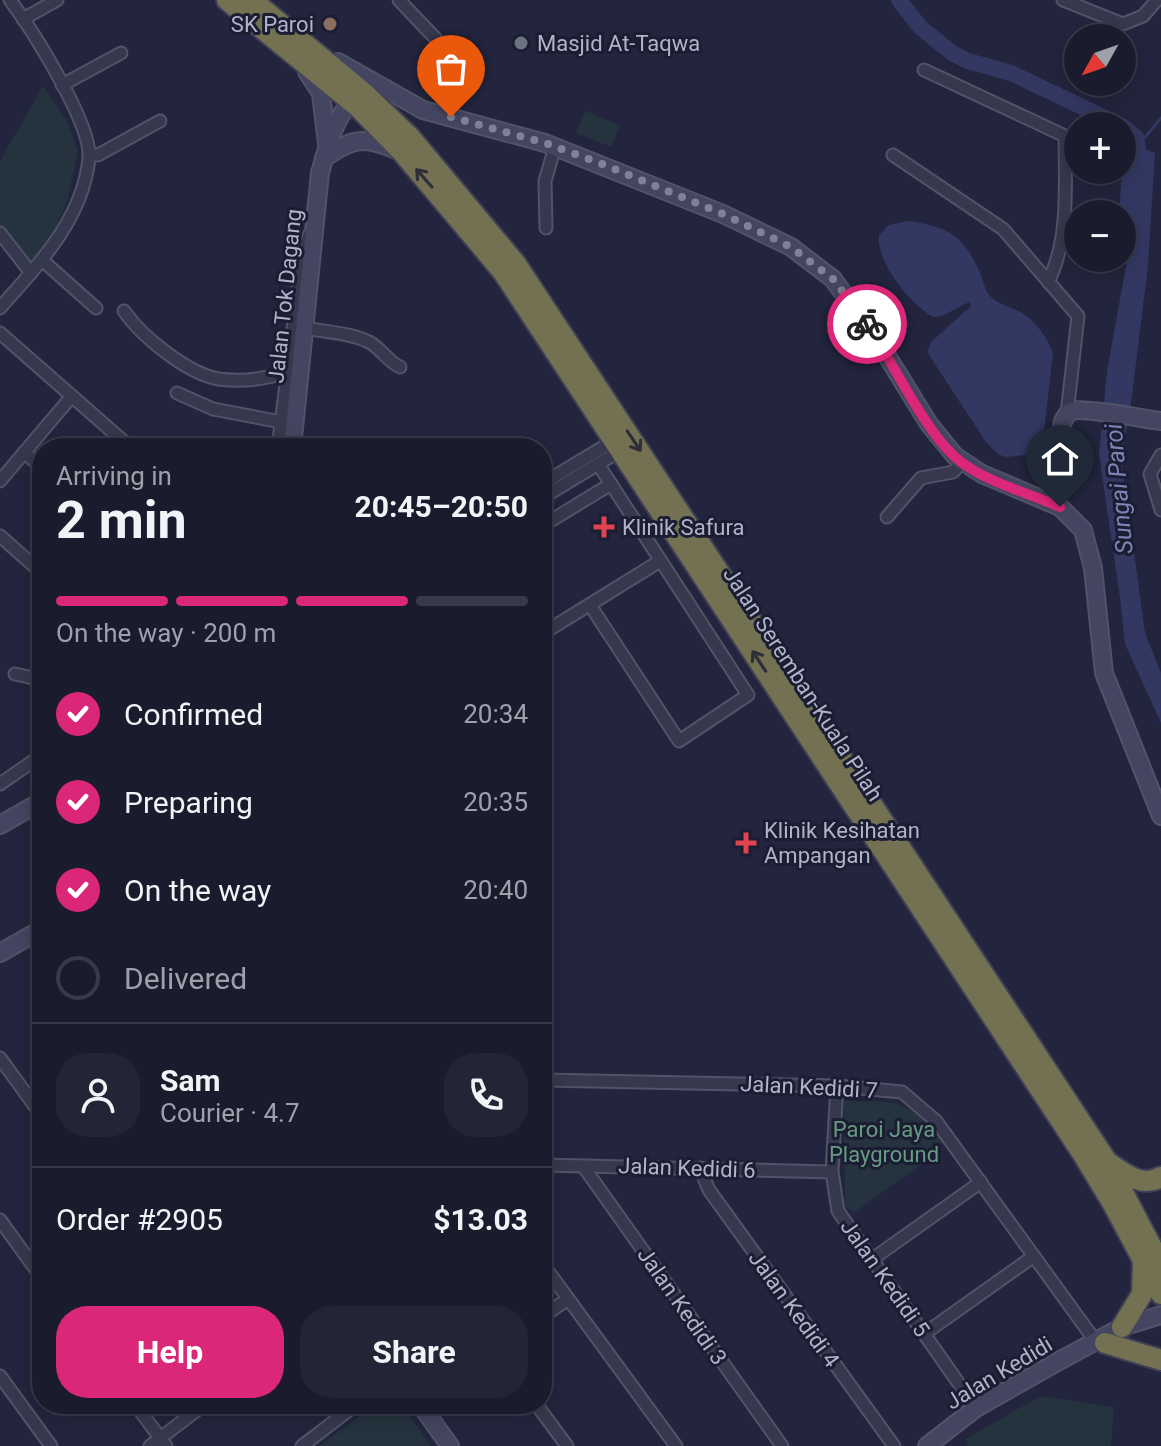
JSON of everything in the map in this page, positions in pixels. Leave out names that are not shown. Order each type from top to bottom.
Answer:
[{"type":"highway","name":"Jalan Seremban-Kuala Pilah","points":[[227,0],[291,43]]},
{"type":"highway","name":"Jalan Seremban-Kuala Pilah","points":[[252,0],[291,43],[431,160],[516,264],[1106,1160],[1152,1261],[1161,1294]]},
{"type":"highway","name":"Jalan Seremban-Kuala Pilah","points":[[358,101],[490,255],[618,445],[1152,1261]]},
{"type":"highway","points":[[1106,1160],[1140,1181],[1149,1183],[1161,1177]]},
{"type":"highway","points":[[1122,1327],[1142,1294],[1152,1261]]},
{"type":"highway","points":[[1100,1342],[1161,1360]]},
{"type":"street","points":[[1,305],[42,260],[64,230],[80,196],[89,155],[80,122],[62,85],[10,0]]},
{"type":"street","points":[[23,19],[57,0]]},
{"type":"street","points":[[399,0],[440,47],[452,107],[451,117]]},
{"type":"street","points":[[1063,0],[1123,24],[1143,16],[1157,0]]},
{"type":"street","points":[[291,43],[423,110],[555,147],[723,214],[791,247],[817,264],[850,300],[947,448],[982,474],[1049,502],[1073,518],[1083,530],[1093,568],[1104,673],[1161,816]]},
{"type":"street","points":[[291,43],[321,93],[326,154],[361,139],[377,141],[402,152]]},
{"type":"street","points":[[62,85],[121,53]]},
{"type":"street","points":[[924,70],[1065,136],[1064,216],[1056,266],[1048,282]]},
{"type":"street","name":"Jalan Tok Dagang","points":[[293,438],[320,173],[326,154],[338,139],[358,101]]},
{"type":"street","points":[[89,155],[98,155],[160,121]]},
{"type":"street","points":[[546,228],[545,181],[555,147]]},
{"type":"street","points":[[893,155],[1003,229],[1078,316],[1080,323],[1067,414],[1063,421],[1049,502]]},
{"type":"street","points":[[279,438],[302,258],[306,239],[314,226]]},
{"type":"street","points":[[0,233],[31,273]]},
{"type":"street","points":[[42,260],[96,308]]},
{"type":"street","points":[[124,311],[152,343],[217,379],[271,378],[287,372]]},
{"type":"street","points":[[305,328],[367,341],[400,367]]},
{"type":"street","points":[[0,333],[120,438]]},
{"type":"street","points":[[177,393],[213,409],[281,422]]},
{"type":"street","points":[[36,438],[72,396]]},
{"type":"street","points":[[1067,414],[1093,411],[1161,421]]},
{"type":"street","points":[[0,481],[32,443]]},
{"type":"street","points":[[552,492],[598,464],[618,445]]},
{"type":"street","points":[[552,479],[618,445]]},
{"type":"street","points":[[24,452],[32,459]]},
{"type":"street","points":[[1161,455],[1150,474],[1161,510]]},
{"type":"street","points":[[887,517],[921,478],[953,472],[962,462]]},
{"type":"street","points":[[590,605],[679,741],[748,695],[598,464]]},
{"type":"street","points":[[552,520],[611,484]]},
{"type":"street","points":[[0,536],[32,564]]},
{"type":"street","points":[[552,628],[660,561]]},
{"type":"street","points":[[15,674],[32,678]]},
{"type":"street","points":[[1,782],[32,762]]},
{"type":"street","points":[[0,825],[32,807]]},
{"type":"street","points":[[0,953],[32,935]]},
{"type":"street","points":[[0,1058],[32,1102]]},
{"type":"street","name":"Jalan Kedidi 7","points":[[552,1080],[837,1086],[902,1092],[936,1121],[1100,1342]]},
{"type":"street","name":"Jalan Kedidi 5","points":[[837,1086],[832,1172],[838,1211],[976,1408]]},
{"type":"street","name":"Jalan Kedidi 6","points":[[552,1165],[832,1172]]},
{"type":"street","name":"Jalan Kedidi 3","points":[[583,1166],[782,1446]]},
{"type":"street","name":"Jalan Kedidi 4","points":[[700,1168],[709,1190],[894,1446]]},
{"type":"street","points":[[871,1260],[981,1182]]},
{"type":"street","points":[[0,1220],[32,1264]]},
{"type":"street","points":[[924,1334],[1034,1256]]},
{"type":"street","points":[[552,1277],[676,1446]]},
{"type":"street","points":[[552,1310],[568,1299]]},
{"type":"street","points":[[1100,1342],[1122,1327],[1161,1315]]},
{"type":"street","points":[[1100,1342],[1161,1327]]},
{"type":"street","name":"Jalan Kedidi","points":[[927,1446],[976,1408],[1100,1342]]},
{"type":"street","points":[[0,1376],[51,1446]]},
{"type":"street","points":[[141,1414],[158,1443],[193,1414]]},
{"type":"street","points":[[302,1446],[344,1414]]},
{"type":"street","points":[[427,1414],[450,1446]]},
{"type":"street","points":[[543,1414],[567,1446]]},
{"type":"green space","points":[[43,86],[68,123],[78,151],[67,202],[51,238],[29,264],[0,225],[0,161]]},
{"type":"green space","points":[[585,111],[620,125],[611,147],[576,133]]},
{"type":"green space","name":"Paroi Jaya Playground","points":[[844,1101],[900,1105],[920,1116],[944,1140],[928,1160],[854,1212],[845,1207]]},
{"type":"green space","points":[[1040,1396],[1114,1407],[1111,1446],[968,1446],[966,1439]]},
{"type":"green space","points":[[363,1414],[408,1414],[431,1446],[319,1446]]},
{"type":"water","points":[[1136,147],[1155,153],[1148,265],[1130,411],[1121,458],[1145,633],[1161,673],[1161,723],[1125,644],[1099,454],[1107,371],[1125,272],[1136,272],[1136,200],[1120,200],[1121,184],[1136,184]]},
{"type":"water","points":[[909,221],[935,226],[954,235],[974,260],[990,296],[1029,318],[1053,353],[1044,430],[1039,446],[1025,455],[1005,457],[986,442],[927,352],[931,342],[971,306],[969,302],[942,316],[933,317],[914,302],[896,281],[883,257],[879,235],[889,225]]},
{"type":"waterway","name":"Sungai Paroi","points":[[899,0],[920,27],[952,53],[968,61],[1011,73],[1093,112]]},
{"type":"waterway","points":[[1138,146],[1161,118]]},
{"type":"waterway","name":"Sungai Paroi","points":[[1136,137],[1140,165]]},
{"type":"way so far","points":[[451,117],[545,143],[600,163],[723,214],[791,247],[833,279],[867,324]]},
{"type":"place","name":"SK Paroi","points":[[330,24]]},
{"type":"place","name":"Masjid At-Taqwa","points":[[521,43]]},
{"type":"place","name":"Klinik Safura","points":[[604,527]]},
{"type":"place","name":"Klinik Kesihatan Ampangan","points":[[746,843]]},
{"type":"route","points":[[867,324],[929,424],[955,456],[982,474],[1060,507]]}]
